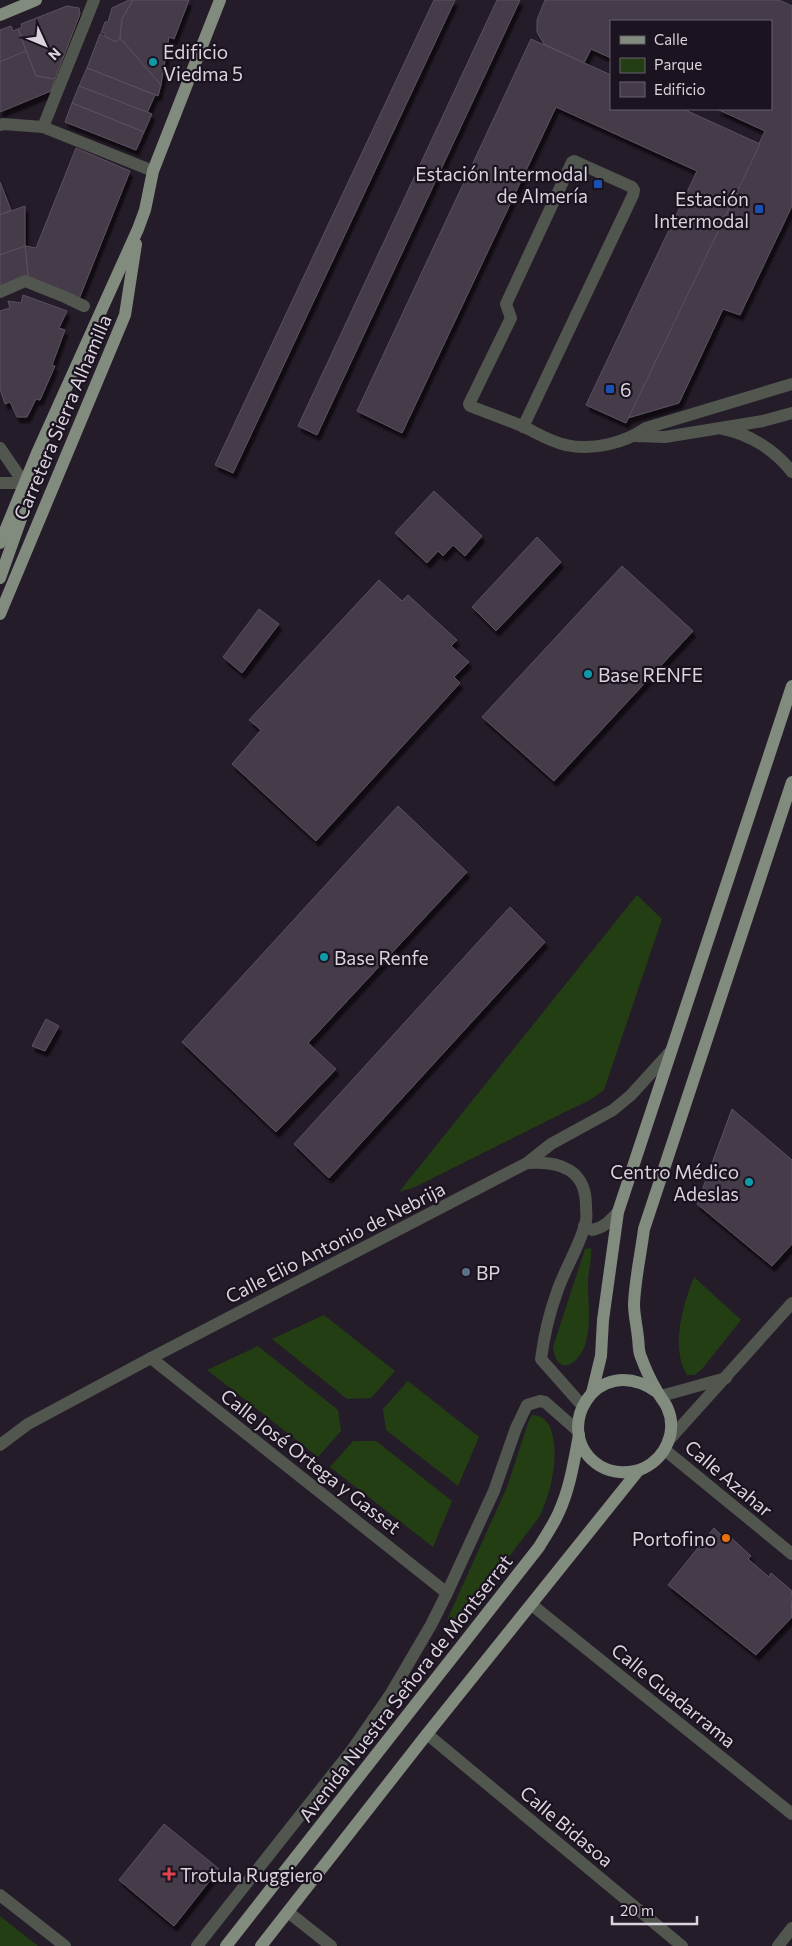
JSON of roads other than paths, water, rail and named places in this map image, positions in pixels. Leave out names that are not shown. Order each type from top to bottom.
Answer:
[{"type":"main road","points":[[0,15],[36,0]]},
{"type":"main road","name":"Carretera Sierra Alhamilla","points":[[0,543],[24,483],[138,229],[145,210],[153,171],[220,0]]},
{"type":"main road","name":"Carretera Sierra Alhamilla","points":[[0,614],[125,315],[138,229]]},
{"type":"main road","name":"Carretera Sierra Alhamilla","points":[[0,578],[22,516],[26,496],[24,483]]},
{"type":"main road","points":[[592,1393],[601,1356],[603,1320],[618,1212],[792,686]]},
{"type":"main road","points":[[659,1394],[646,1384],[632,1380],[618,1380],[604,1384],[592,1393],[580,1414],[579,1433],[586,1453],[600,1466],[619,1472],[638,1471],[654,1463],[667,1445],[671,1422],[668,1408],[640,1355],[634,1304],[644,1229],[792,782]]},
{"type":"main road","name":"Avenida Nuestra Señora de Montserrat","points":[[226,1946],[539,1547],[559,1513],[573,1470],[579,1433]]},
{"type":"main road","points":[[261,1946],[427,1734],[638,1471]]},
{"type":"street","points":[[43,127],[94,0]]},
{"type":"street","points":[[0,125],[43,127],[153,171]]},
{"type":"street","points":[[524,427],[634,190],[632,186],[574,161],[506,304],[511,318],[469,404],[563,445],[576,447],[612,443],[634,436],[646,428],[792,384]]},
{"type":"street","points":[[0,292],[25,281],[84,306]]},
{"type":"street","points":[[634,436],[665,437],[763,421],[792,413]]},
{"type":"street","points":[[718,428],[736,432],[754,440],[784,461],[792,472]]},
{"type":"street","name":"Carretera Sierra Alhamilla","points":[[0,448],[24,483]]},
{"type":"street","points":[[0,483],[24,483]]},
{"type":"street","name":"Calle Elio Antonio de Nebrija","points":[[0,1445],[28,1424],[151,1358],[527,1163],[551,1144],[617,1107],[646,1080],[671,1051]]},
{"type":"street","points":[[527,1163],[556,1163],[565,1167],[578,1178],[585,1190],[586,1218],[584,1226],[557,1291],[544,1335],[541,1359],[579,1402],[584,1404]]},
{"type":"street","points":[[584,1226],[592,1230],[599,1229],[610,1222],[618,1212]]},
{"type":"street","points":[[667,1445],[791,1306]]},
{"type":"street","name":"Calle José Ortega y Gasset","points":[[151,1358],[447,1593]]},
{"type":"street","points":[[659,1394],[726,1378]]},
{"type":"street","name":"Avenida Nuestra Señora de Montserrat","points":[[197,1946],[364,1734],[413,1656],[447,1593],[494,1491],[516,1428],[527,1405],[540,1401],[545,1402],[579,1433]]},
{"type":"street","name":"Calle Azahar","points":[[667,1445],[792,1554]]},
{"type":"street","name":"Calle Guadarrama","points":[[532,1605],[792,1814]]},
{"type":"street","name":"Calle Bidasoa","points":[[427,1734],[682,1946]]},
{"type":"street","points":[[0,1896],[65,1946]]},
{"type":"street","points":[[288,1912],[331,1946]]},
{"type":"street","points":[[778,1946],[792,1928]]},
{"type":"place","name":"Edificio Viedma 5","points":[[153,62]]},
{"type":"place","name":"Estación Intermodal de Almería","points":[[598,184]]},
{"type":"place","name":"Estación Intermodal","points":[[759,209]]},
{"type":"place","name":"6","points":[[610,389]]},
{"type":"place","name":"Base RENFE","points":[[588,674]]},
{"type":"place","name":"Base Renfe","points":[[324,957]]},
{"type":"place","name":"Centro Médico Adeslas","points":[[749,1182]]},
{"type":"place","name":"BP","points":[[466,1272]]},
{"type":"place","name":"Portofino","points":[[726,1538]]},
{"type":"place","name":"Trotula Ruggiero","points":[[169,1874]]}]
